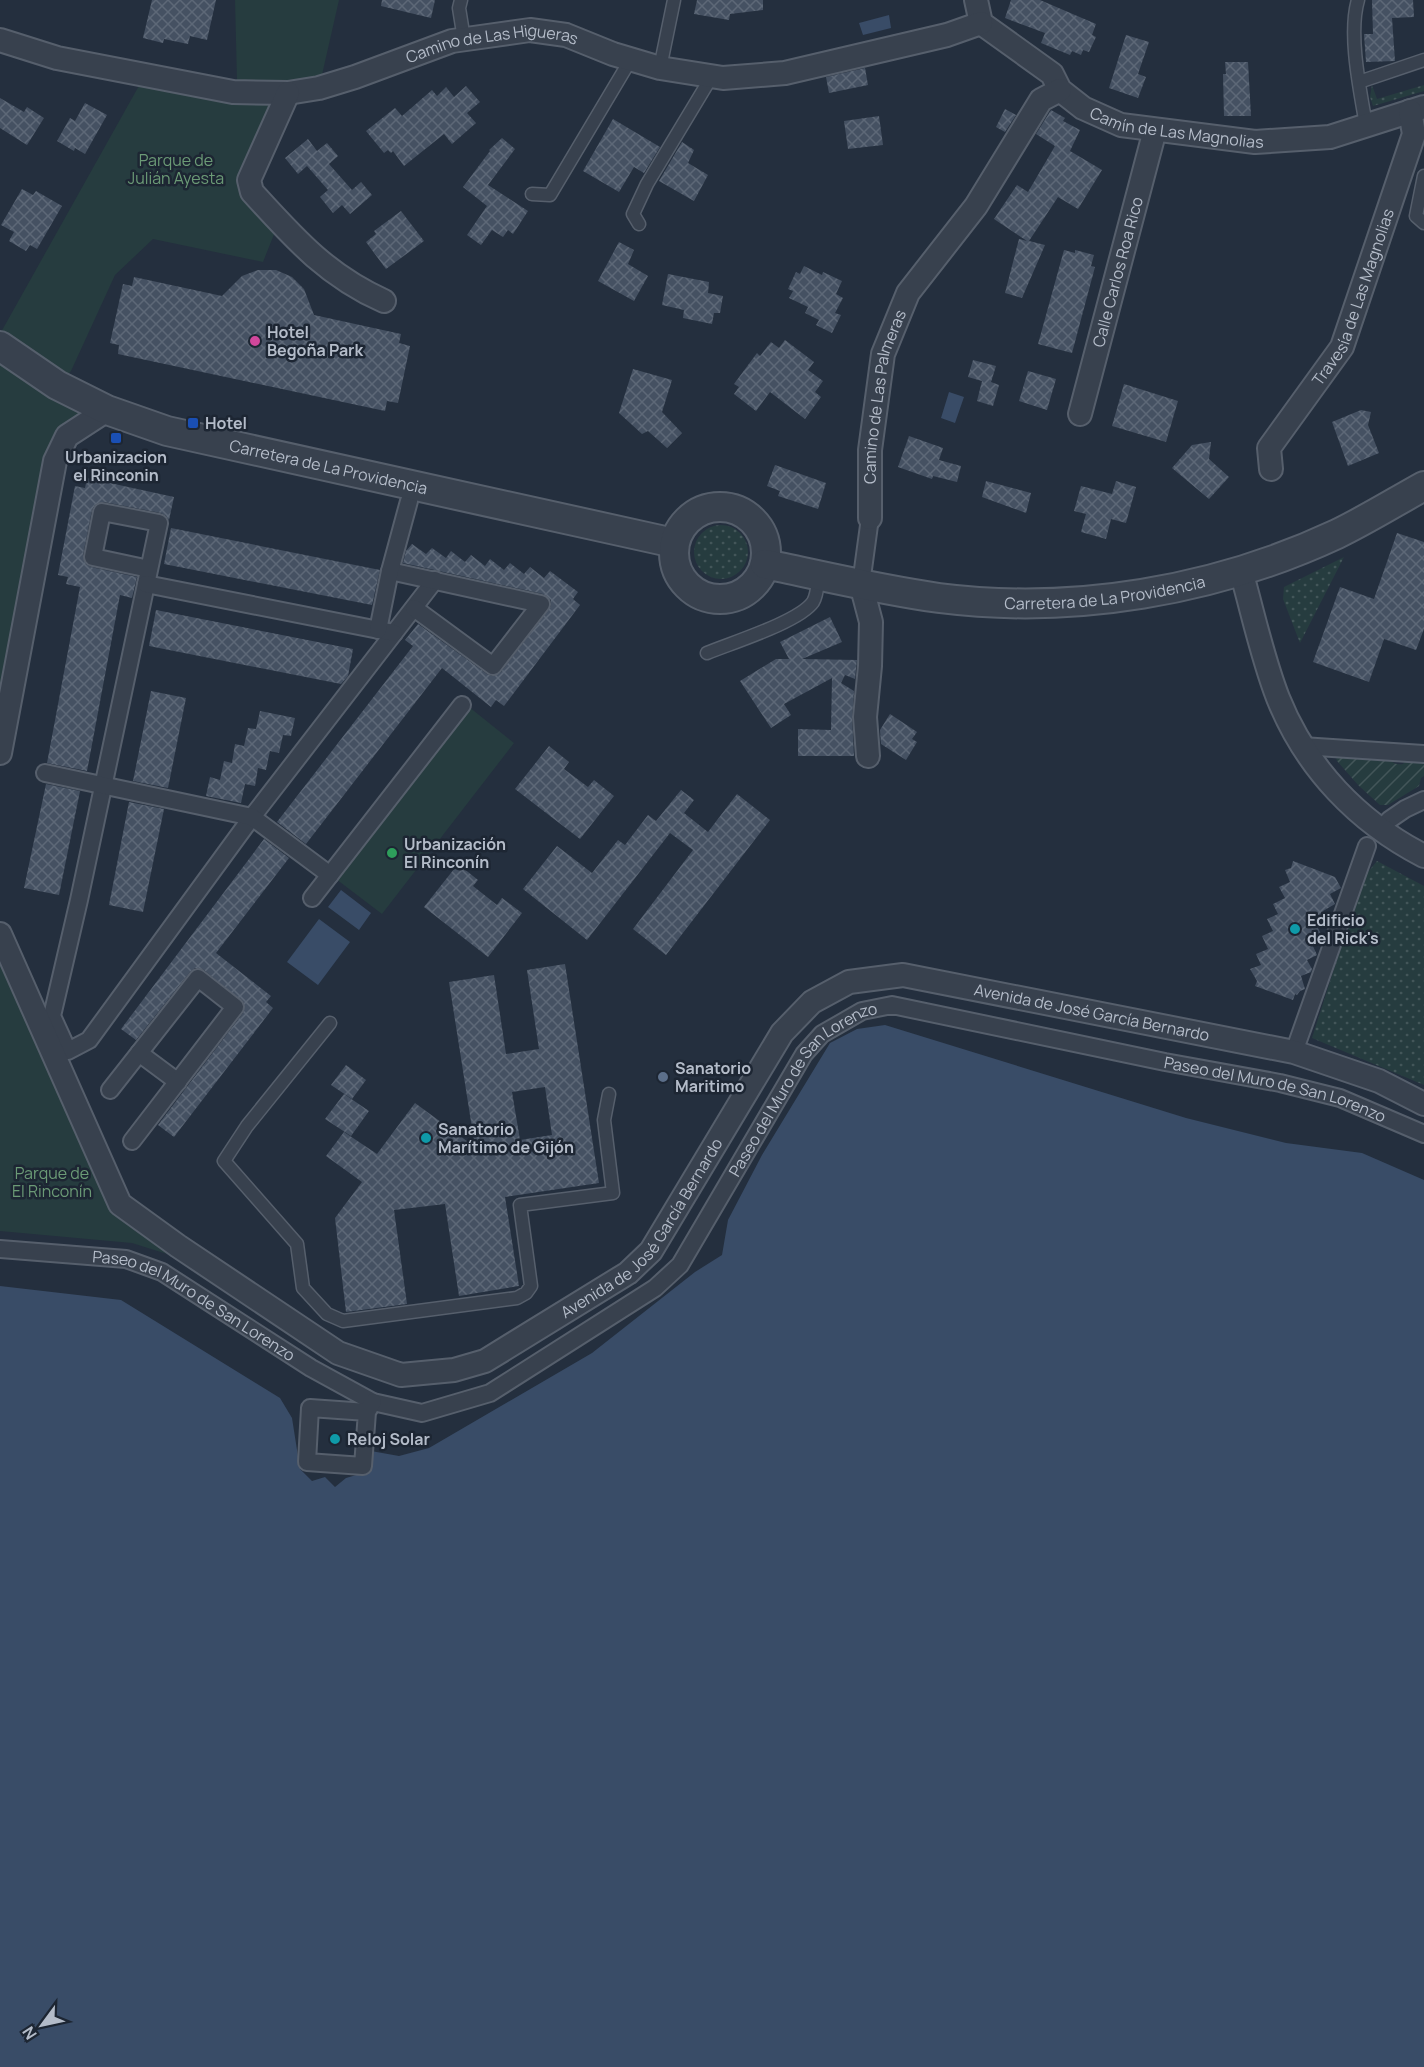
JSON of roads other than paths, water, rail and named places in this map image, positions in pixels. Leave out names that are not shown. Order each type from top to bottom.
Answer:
[{"type":"street","points":[[976,0],[981,23]]},
{"type":"street","name":"Camino de Las Higueras","points":[[0,40],[57,58],[233,92],[288,93],[319,88],[346,80],[452,41],[530,30],[566,35],[631,60],[660,68],[723,78],[785,73],[947,35],[981,23]]},
{"type":"street","name":"Camín de Las Magnolias","points":[[981,23],[1052,74],[1060,90],[1083,108],[1121,125],[1255,142],[1330,137],[1417,109]]},
{"type":"street","name":"Camino de Las Palmeras","points":[[868,756],[865,717],[871,622],[861,584],[870,518],[870,450],[883,354],[908,293],[976,206],[1041,100],[1060,90]]},
{"type":"street","points":[[288,93],[249,180],[252,192],[318,261],[362,291],[384,301]]},
{"type":"street","name":"Travesía de Las Magnolias","points":[[1270,469],[1269,448],[1342,347],[1413,134],[1417,109]]},
{"type":"street","name":"Calle Carlos Roa Rico","points":[[1080,414],[1155,130]]},
{"type":"street","name":"Carretera de La Providencia","points":[[0,346],[57,385],[107,410],[167,431],[674,543]]},
{"type":"street","points":[[0,753],[55,461],[67,436],[107,410]]},
{"type":"street","name":"Carretera de La Providencia","points":[[765,564],[940,598],[1013,603],[1106,599],[1197,584],[1276,559],[1337,534],[1424,486]]},
{"type":"street","points":[[386,632],[390,571],[409,501]]},
{"type":"street","points":[[712,507],[730,507],[747,515],[760,530],[766,547],[765,564],[752,584],[737,595],[718,599],[699,595],[684,584],[675,566],[674,543],[682,528],[695,514],[712,507]]},
{"type":"street","points":[[386,632],[148,577],[93,557],[102,512],[159,523],[148,577],[80,900],[52,1016],[68,1051],[89,1040],[386,632],[414,608],[435,580]]},
{"type":"street","points":[[390,571],[541,604],[493,666],[414,608]]},
{"type":"street","points":[[1241,571],[1278,698],[1302,746],[1324,777],[1361,816],[1379,830],[1424,856]]},
{"type":"street","points":[[312,898],[462,705]]},
{"type":"street","points":[[1302,746],[1424,754]]},
{"type":"street","points":[[45,773],[252,817],[330,875]]},
{"type":"street","points":[[1389,820],[1424,800]]},
{"type":"street","points":[[1294,1052],[1367,846]]},
{"type":"street","name":"Avenida de José García Bernardo","points":[[0,934],[120,1204],[178,1246],[338,1353],[401,1375],[454,1370],[485,1361],[628,1273],[651,1251],[782,1033],[812,1002],[849,982],[903,975],[1294,1052],[1379,1081],[1424,1104]]},
{"type":"street","points":[[110,1090],[198,978],[235,1007],[132,1141]]},
{"type":"street","name":"Paseo del Muro de San Lorenzo","points":[[370,1407],[363,1466],[307,1462],[310,1408],[370,1407],[422,1413],[490,1392],[655,1288],[680,1265],[804,1054],[822,1034],[862,1011],[892,1005],[1280,1083],[1340,1098],[1424,1134]]},
{"type":"street","points":[[139,1053],[178,1082]]},
{"type":"street","name":"Paseo del Muro de San Lorenzo","points":[[0,1249],[126,1259],[162,1272],[370,1407]]},
{"type":"lane","points":[[461,0],[459,8],[464,39]]},
{"type":"lane","points":[[660,68],[674,0]]},
{"type":"lane","points":[[1358,0],[1354,12],[1359,82],[1366,126]]},
{"type":"lane","points":[[532,194],[550,195],[631,60]]},
{"type":"lane","points":[[1359,82],[1424,60]]},
{"type":"lane","points":[[639,224],[633,214],[646,184],[712,76]]},
{"type":"lane","points":[[1424,179],[1416,216],[1424,223]]},
{"type":"lane","points":[[707,653],[766,630],[799,614],[814,602],[819,575]]},
{"type":"lane","points":[[330,1023],[247,1126],[224,1161],[297,1244],[303,1288],[327,1314],[343,1321],[517,1298],[526,1293],[531,1286],[520,1205],[613,1193],[604,1120],[609,1094]]},
{"type":"water","points":[[889,15],[891,28],[863,35],[859,23]]},
{"type":"water","points":[[949,392],[964,397],[955,423],[941,418]]},
{"type":"water","points":[[341,890],[371,913],[359,930],[328,907]]},
{"type":"water","points":[[319,919],[350,942],[318,985],[287,962]]},
{"type":"water","points":[[885,1025],[1186,1118],[1286,1143],[1362,1153],[1424,1180],[1424,2067],[0,2067],[0,1286],[121,1300],[280,1398],[292,1418],[300,1469],[312,1481],[325,1477],[335,1487],[346,1478],[363,1473],[371,1451],[399,1456],[429,1448],[592,1353],[695,1272],[722,1255],[728,1220],[762,1155],[830,1043],[857,1029]]},
{"type":"place","name":"Hotel Begoña Park","points":[[255,341]]},
{"type":"place","name":"Hotel","points":[[193,423]]},
{"type":"place","name":"Urbanizacion el Rinconin","points":[[116,438]]},
{"type":"place","name":"Urbanización El Rinconín","points":[[392,853]]},
{"type":"place","name":"Edificio del Rick's","points":[[1295,929]]},
{"type":"place","name":"Sanatorio Maritimo","points":[[663,1077]]},
{"type":"place","name":"Sanatorio Marítimo de Gijón","points":[[426,1138]]},
{"type":"place","name":"Reloj Solar","points":[[335,1439]]},
{"type":"park label","name":"Parque de Julián Ayesta","points":[[176,169]]},
{"type":"park label","name":"Parque de El Rinconín","points":[[52,1182]]}]
